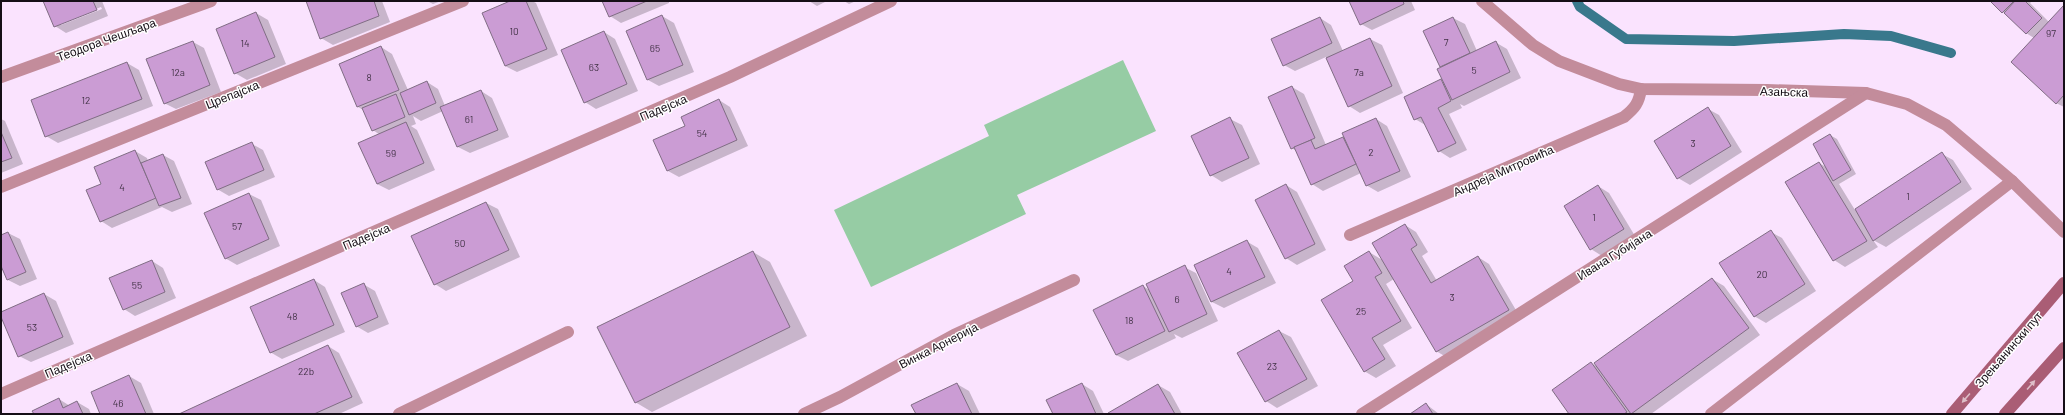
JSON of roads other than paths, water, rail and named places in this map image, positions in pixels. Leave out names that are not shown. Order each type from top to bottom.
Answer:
[{"type":"main road","name":"Зрењанински пут","points":[[1952,414],[2064,283]]},
{"type":"main road","points":[[2006,414],[2064,348]]},
{"type":"street","name":"Теодора Чешљара","points":[[1,77],[211,1]]},
{"type":"street","name":"Црепајска","points":[[1,187],[463,1]]},
{"type":"street","name":"Падејска","points":[[1,394],[730,77],[891,1]]},
{"type":"street","name":"Азањска","points":[[1482,1],[1534,45],[1559,61],[1599,78],[1642,89],[1767,90],[1866,94],[1907,104],[1946,125],[2012,181],[2064,232]]},
{"type":"street","name":"Андреја Митровића","points":[[1350,235],[1624,116],[1637,104],[1642,89]]},
{"type":"street","name":"Ивана Губијана","points":[[1362,414],[1866,94]]},
{"type":"street","points":[[1711,414],[2012,181]]},
{"type":"street","name":"Винка Арнерија","points":[[804,414],[840,397],[954,335],[1074,280]]},
{"type":"street","points":[[399,414],[568,332]]},
{"type":"waterway","points":[[1577,1],[1580,7],[1626,39],[1734,41],[1844,34],[1891,36],[1951,53]]}]
